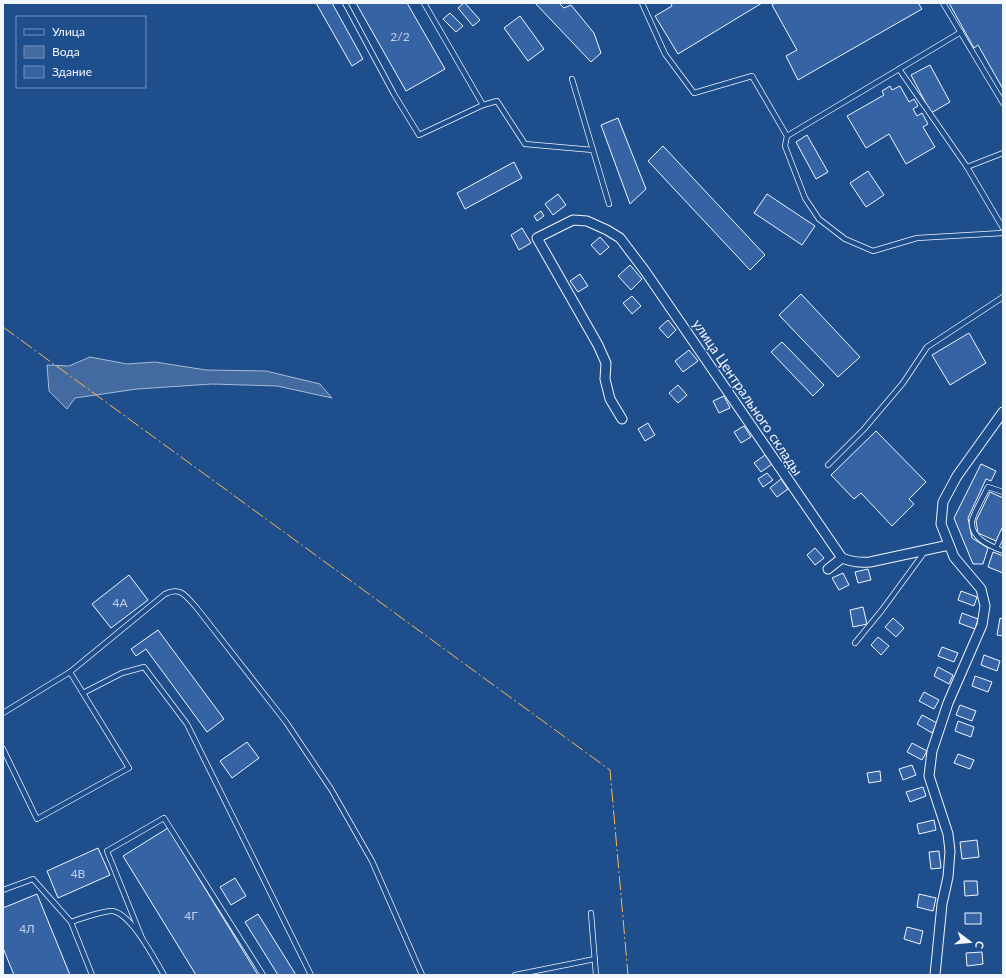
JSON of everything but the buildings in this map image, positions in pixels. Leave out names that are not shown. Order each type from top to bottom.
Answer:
[{"type":"street","name":"улица Центрального склады","points":[[622,419],[610,399],[605,379],[606,363],[598,345],[537,238],[573,220],[587,221],[608,230],[620,238],[645,271],[842,558]]},
{"type":"street","points":[[935,975],[942,904],[948,877],[950,851],[948,834],[929,776],[932,751],[948,703],[982,624],[985,606],[980,590],[954,557],[940,524],[943,502],[958,476],[1003,412]]},
{"type":"street","points":[[828,569],[842,558],[859,563],[870,562],[949,545]]},
{"type":"lane","points":[[346,3],[394,94],[418,135],[483,105],[497,101],[525,144],[593,150]]},
{"type":"lane","points":[[424,3],[483,105]]},
{"type":"lane","points":[[642,3],[665,54],[694,92],[752,76],[787,136],[785,146],[805,198],[819,220],[845,239],[873,251],[917,238],[1003,233]]},
{"type":"lane","points":[[943,3],[1003,103]]},
{"type":"lane","points":[[787,136],[961,32]]},
{"type":"lane","points":[[899,69],[967,167],[1003,228]]},
{"type":"lane","points":[[572,79],[609,204]]},
{"type":"lane","points":[[967,167],[1003,153]]},
{"type":"lane","points":[[828,465],[864,430],[903,383],[927,347],[1003,297]]},
{"type":"lane","points":[[1003,492],[988,487],[972,521],[974,533],[988,544],[1003,551]]},
{"type":"lane","points":[[996,548],[1003,532]]},
{"type":"lane","points":[[855,643],[882,610],[926,550]]},
{"type":"lane","points":[[3,713],[70,672],[165,594],[172,590],[177,590],[196,607],[286,722],[331,789],[372,861],[422,975]]},
{"type":"lane","points":[[83,693],[122,673],[144,667],[187,724],[311,975]]},
{"type":"lane","points":[[3,749],[37,819],[129,768],[70,672]]},
{"type":"lane","points":[[164,975],[142,938],[107,851],[164,818],[263,975]]},
{"type":"lane","points":[[3,890],[33,879],[71,922],[92,975]]},
{"type":"lane","points":[[71,922],[112,911],[123,916],[142,938]]},
{"type":"lane","points":[[591,913],[596,975]]},
{"type":"lane","points":[[515,975],[595,959]]},
{"type":"water","points":[[90,357],[127,364],[155,362],[206,370],[266,371],[320,384],[332,398],[277,386],[212,384],[137,389],[75,398],[67,409],[49,391],[47,365],[69,366]]},
{"type":"power","points":[[3,327],[610,770],[628,975]]}]
